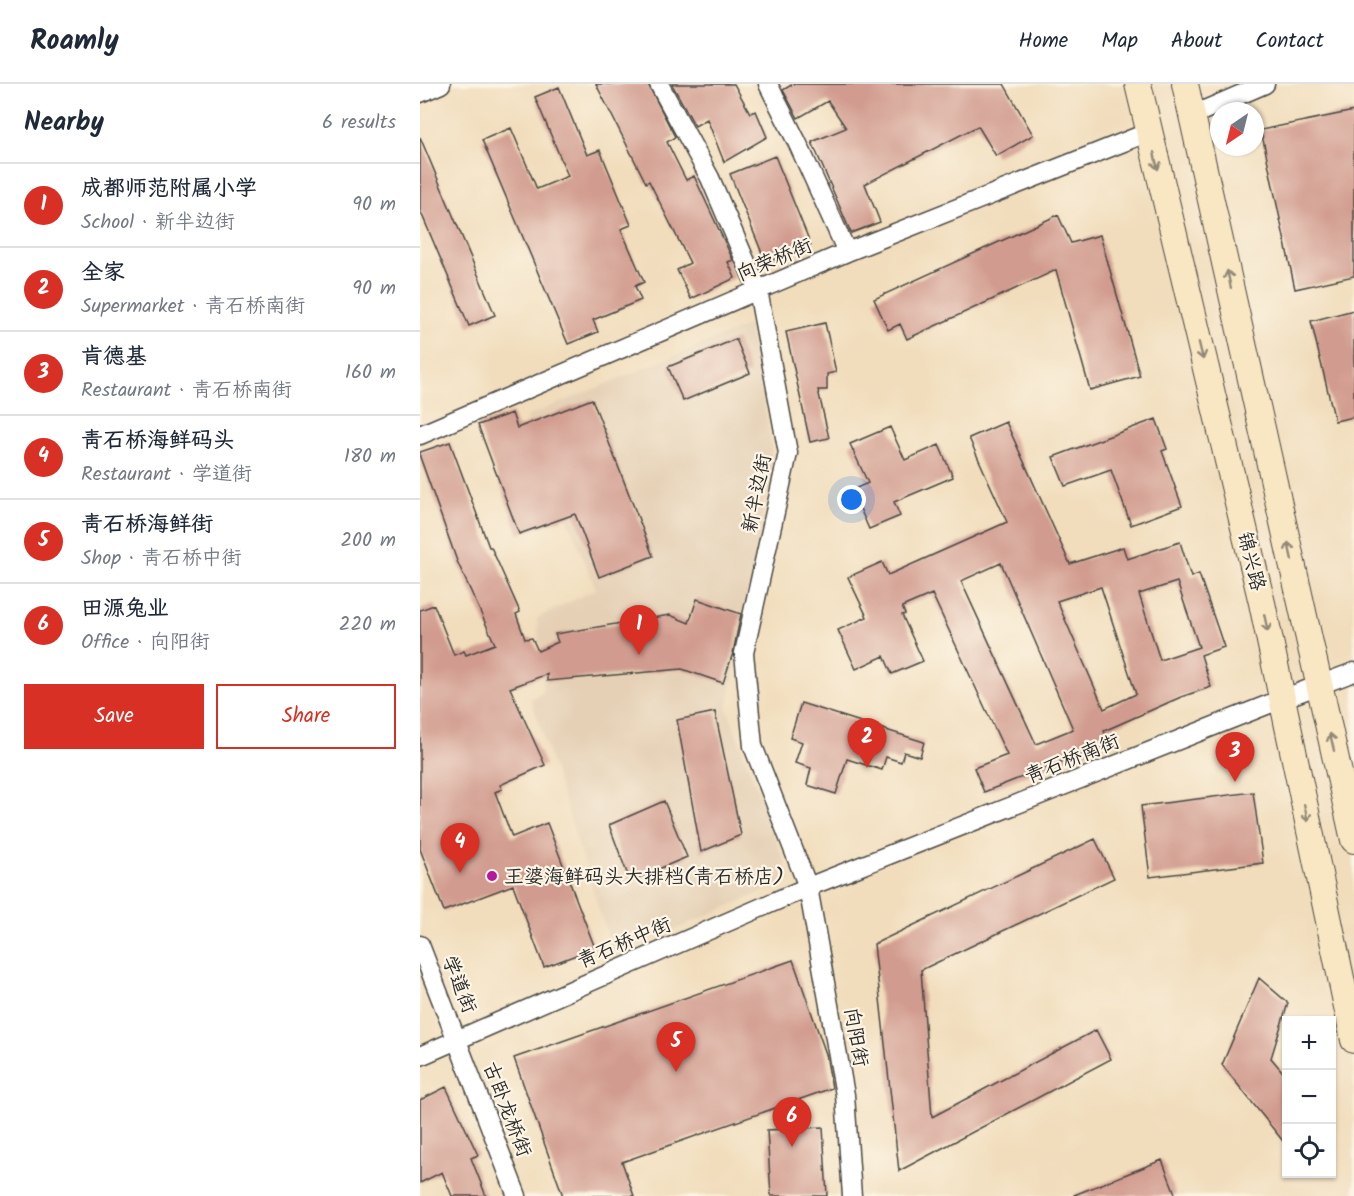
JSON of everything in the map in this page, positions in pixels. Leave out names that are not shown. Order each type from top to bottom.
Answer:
[{"type":"main road","name":"锦兴路","points":[[1138,84],[1262,603],[1354,1040]]},
{"type":"main road","name":"锦兴路","points":[[1185,84],[1354,840]]},
{"type":"street","points":[[420,93],[441,84]]},
{"type":"street","name":"新半边街","points":[[659,84],[710,178],[758,290],[788,453],[744,653],[753,746],[808,887]]},
{"type":"street","points":[[768,84],[847,252]]},
{"type":"street","points":[[1193,115],[1265,84]]},
{"type":"street","name":"向荣桥街","points":[[420,435],[847,252],[1149,132]]},
{"type":"street","name":"青石桥南街","points":[[808,887],[1354,672]]},
{"type":"street","name":"青石桥中街","points":[[420,1056],[808,887]]},
{"type":"street","name":"向阳街","points":[[808,887],[845,1095],[852,1196]]},
{"type":"street","name":"学道街","points":[[420,945],[458,1039]]},
{"type":"street","name":"古卧龙桥街","points":[[458,1039],[517,1196]]},
{"type":"shaded area","points":[[749,325],[772,447],[751,598],[727,708],[791,880],[614,955],[531,699],[543,692],[537,618],[596,589],[526,417]]},
{"type":"building","points":[[596,84],[648,84],[675,137],[667,142],[686,180],[694,176],[733,260],[728,262],[735,278],[691,299],[677,270],[690,263],[649,181],[646,183]]},
{"type":"building","points":[[672,84],[734,84],[750,113],[756,111],[767,137],[724,162],[707,119],[695,126]]},
{"type":"building","points":[[793,84],[1004,84],[1033,135],[996,156],[978,126],[865,184],[880,222],[851,233],[812,142],[846,128],[828,101],[798,118],[783,90]]},
{"type":"building","points":[[559,87],[587,155],[600,150],[631,225],[621,229],[644,282],[635,286],[641,300],[593,320],[598,332],[568,344],[482,140],[511,128],[537,189],[568,176],[535,97]]},
{"type":"building","points":[[1354,111],[1354,276],[1295,289],[1264,144],[1264,129]]},
{"type":"building","points":[[420,137],[495,315],[469,326],[420,210]]},
{"type":"building","points":[[775,156],[811,245],[766,263],[730,174]]},
{"type":"building","points":[[1058,215],[1071,243],[1100,235],[1140,376],[1090,390],[1056,270],[907,339],[900,324],[888,330],[874,299]]},
{"type":"building","points":[[1354,310],[1354,417],[1335,421],[1311,321]]},
{"type":"building","points":[[825,323],[836,372],[827,374],[827,390],[818,390],[829,438],[810,442],[786,332]]},
{"type":"building","points":[[736,339],[750,373],[683,401],[668,367]]},
{"type":"building","points":[[592,399],[653,556],[599,577],[575,514],[519,534],[478,425],[512,413],[517,428]]},
{"type":"building","points":[[1156,419],[1167,449],[1162,451],[1182,506],[1131,525],[1111,470],[1065,486],[1053,457]]},
{"type":"building","points":[[1006,422],[1070,564],[1123,547],[1127,559],[1180,542],[1191,577],[1199,574],[1224,647],[1201,655],[1211,687],[1181,697],[1104,731],[1109,743],[984,792],[974,768],[1007,755],[932,594],[902,607],[905,614],[902,615],[923,661],[892,674],[884,656],[856,669],[838,630],[867,617],[848,577],[882,562],[888,575],[1007,522],[969,438]],"holes":[[[1001,563],[1073,729],[1036,744],[961,581]],[[1177,582],[1199,647],[1160,660],[1139,594]],[[1101,587],[1136,694],[1104,709],[1057,601]]]},
{"type":"building","points":[[890,427],[905,460],[939,445],[953,477],[894,502],[900,516],[869,529],[852,490],[868,483],[850,444]]},
{"type":"building","points":[[450,442],[489,547],[491,547],[520,612],[516,614],[525,639],[532,638],[538,651],[558,642],[555,634],[670,615],[689,623],[697,599],[741,614],[733,653],[723,683],[682,669],[547,681],[547,674],[510,688],[545,765],[500,785],[502,789],[495,792],[512,837],[547,823],[595,948],[544,967],[513,885],[444,911],[420,849],[420,610],[434,605],[454,655],[464,651],[466,655],[495,644],[457,561],[420,457],[420,452]]},
{"type":"building","points":[[801,703],[924,742],[920,757],[904,752],[901,762],[886,757],[882,770],[847,759],[836,794],[807,785],[811,768],[795,763],[802,742],[790,738]]},
{"type":"building","points":[[715,712],[741,835],[701,852],[677,720]]},
{"type":"building","points":[[1253,792],[1263,863],[1150,877],[1141,806]]},
{"type":"building","points":[[664,801],[687,857],[630,881],[609,825]]},
{"type":"building","points":[[1095,839],[1114,878],[921,970],[932,1117],[1096,1030],[1111,1059],[899,1171],[874,944]]},
{"type":"building","points":[[793,960],[826,1054],[832,1088],[622,1162],[634,1196],[563,1196],[514,1058]]},
{"type":"building","points":[[1259,978],[1288,1003],[1282,1016],[1271,1058],[1282,1071],[1282,1140],[1222,1065]]},
{"type":"building","points":[[446,1087],[478,1155],[471,1158],[486,1196],[452,1196],[442,1172],[420,1183],[420,1100]]},
{"type":"building","points":[[823,1127],[827,1196],[771,1196],[767,1130]]},
{"type":"building","points":[[1162,1160],[1176,1196],[1074,1196],[1074,1195]]},
{"type":"place","name":"成都师范附属小学","points":[[639,655]]},
{"type":"place","name":"全家","points":[[867,768]]},
{"type":"place","name":"肯德基","points":[[1235,782]]},
{"type":"place","name":"青石桥海鲜码头","points":[[460,873]]},
{"type":"place","name":"王婆海鲜码头大排档(青石桥店)","points":[[492,876]]},
{"type":"place","name":"青石桥海鲜街","points":[[676,1072]]},
{"type":"place","name":"田源兔业","points":[[792,1147]]}]
